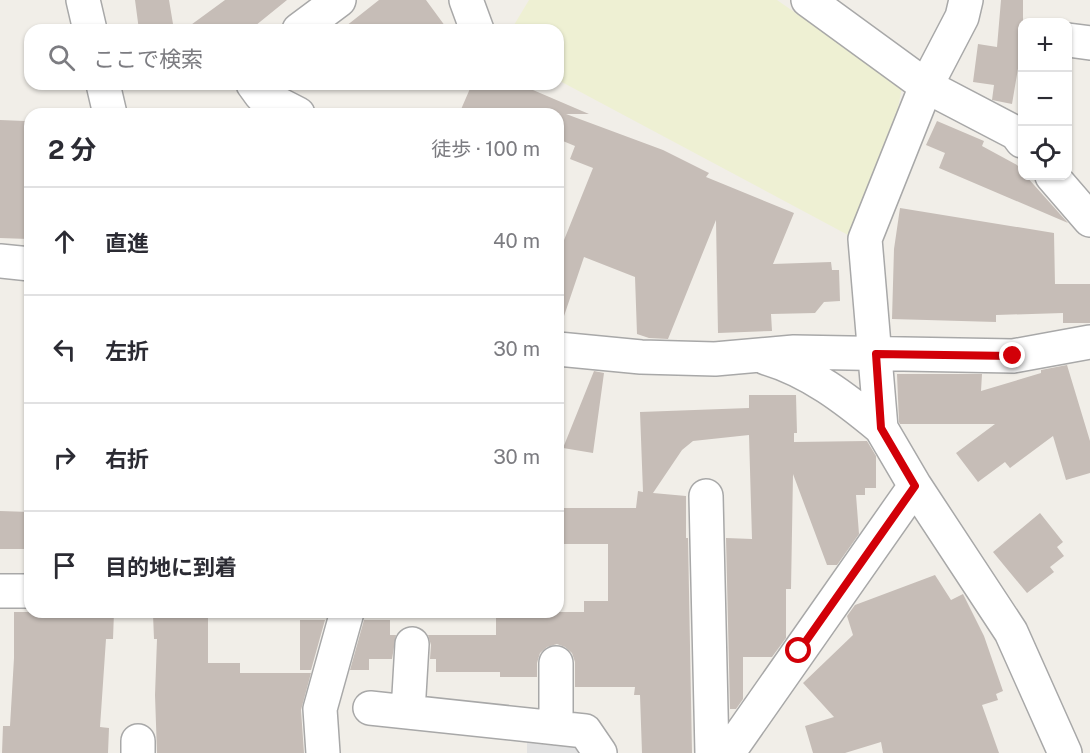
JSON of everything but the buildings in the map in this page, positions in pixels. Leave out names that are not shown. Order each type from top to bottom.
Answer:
[{"type":"street","points":[[83,0],[89,24]]},
{"type":"street","points":[[307,24],[339,0]]},
{"type":"street","points":[[465,0],[475,24]]},
{"type":"street","points":[[808,0],[926,86],[1018,135]]},
{"type":"street","points":[[881,428],[865,239],[926,86],[962,17],[966,0]]},
{"type":"street","points":[[1072,41],[1090,43]]},
{"type":"street","points":[[104,90],[109,108]]},
{"type":"street","points":[[257,90],[261,95],[286,108]]},
{"type":"street","points":[[1055,180],[1090,220]]},
{"type":"street","points":[[0,261],[24,263]]},
{"type":"street","points":[[564,356],[715,359],[794,352],[1013,356],[1090,342]]},
{"type":"street","points":[[758,356],[789,365],[853,404],[881,428],[915,486],[1011,632],[1065,753]]},
{"type":"street","points":[[728,753],[915,486]]},
{"type":"street","points":[[706,496],[712,753]]},
{"type":"street","points":[[0,591],[24,591]]},
{"type":"street","points":[[323,753],[321,709],[344,618]]},
{"type":"street","points":[[408,712],[412,644]]},
{"type":"street","points":[[556,663],[556,728]]},
{"type":"street","points":[[370,708],[585,731],[600,753]]},
{"type":"green space","points":[[529,0],[777,0],[902,87],[898,108],[848,235],[564,83],[564,24],[515,24]]},
{"type":"shaded area","points":[[527,740],[573,744],[579,753],[527,753]]},
{"type":"route","points":[[799,651],[915,486],[881,428],[876,354],[1013,356]]}]
